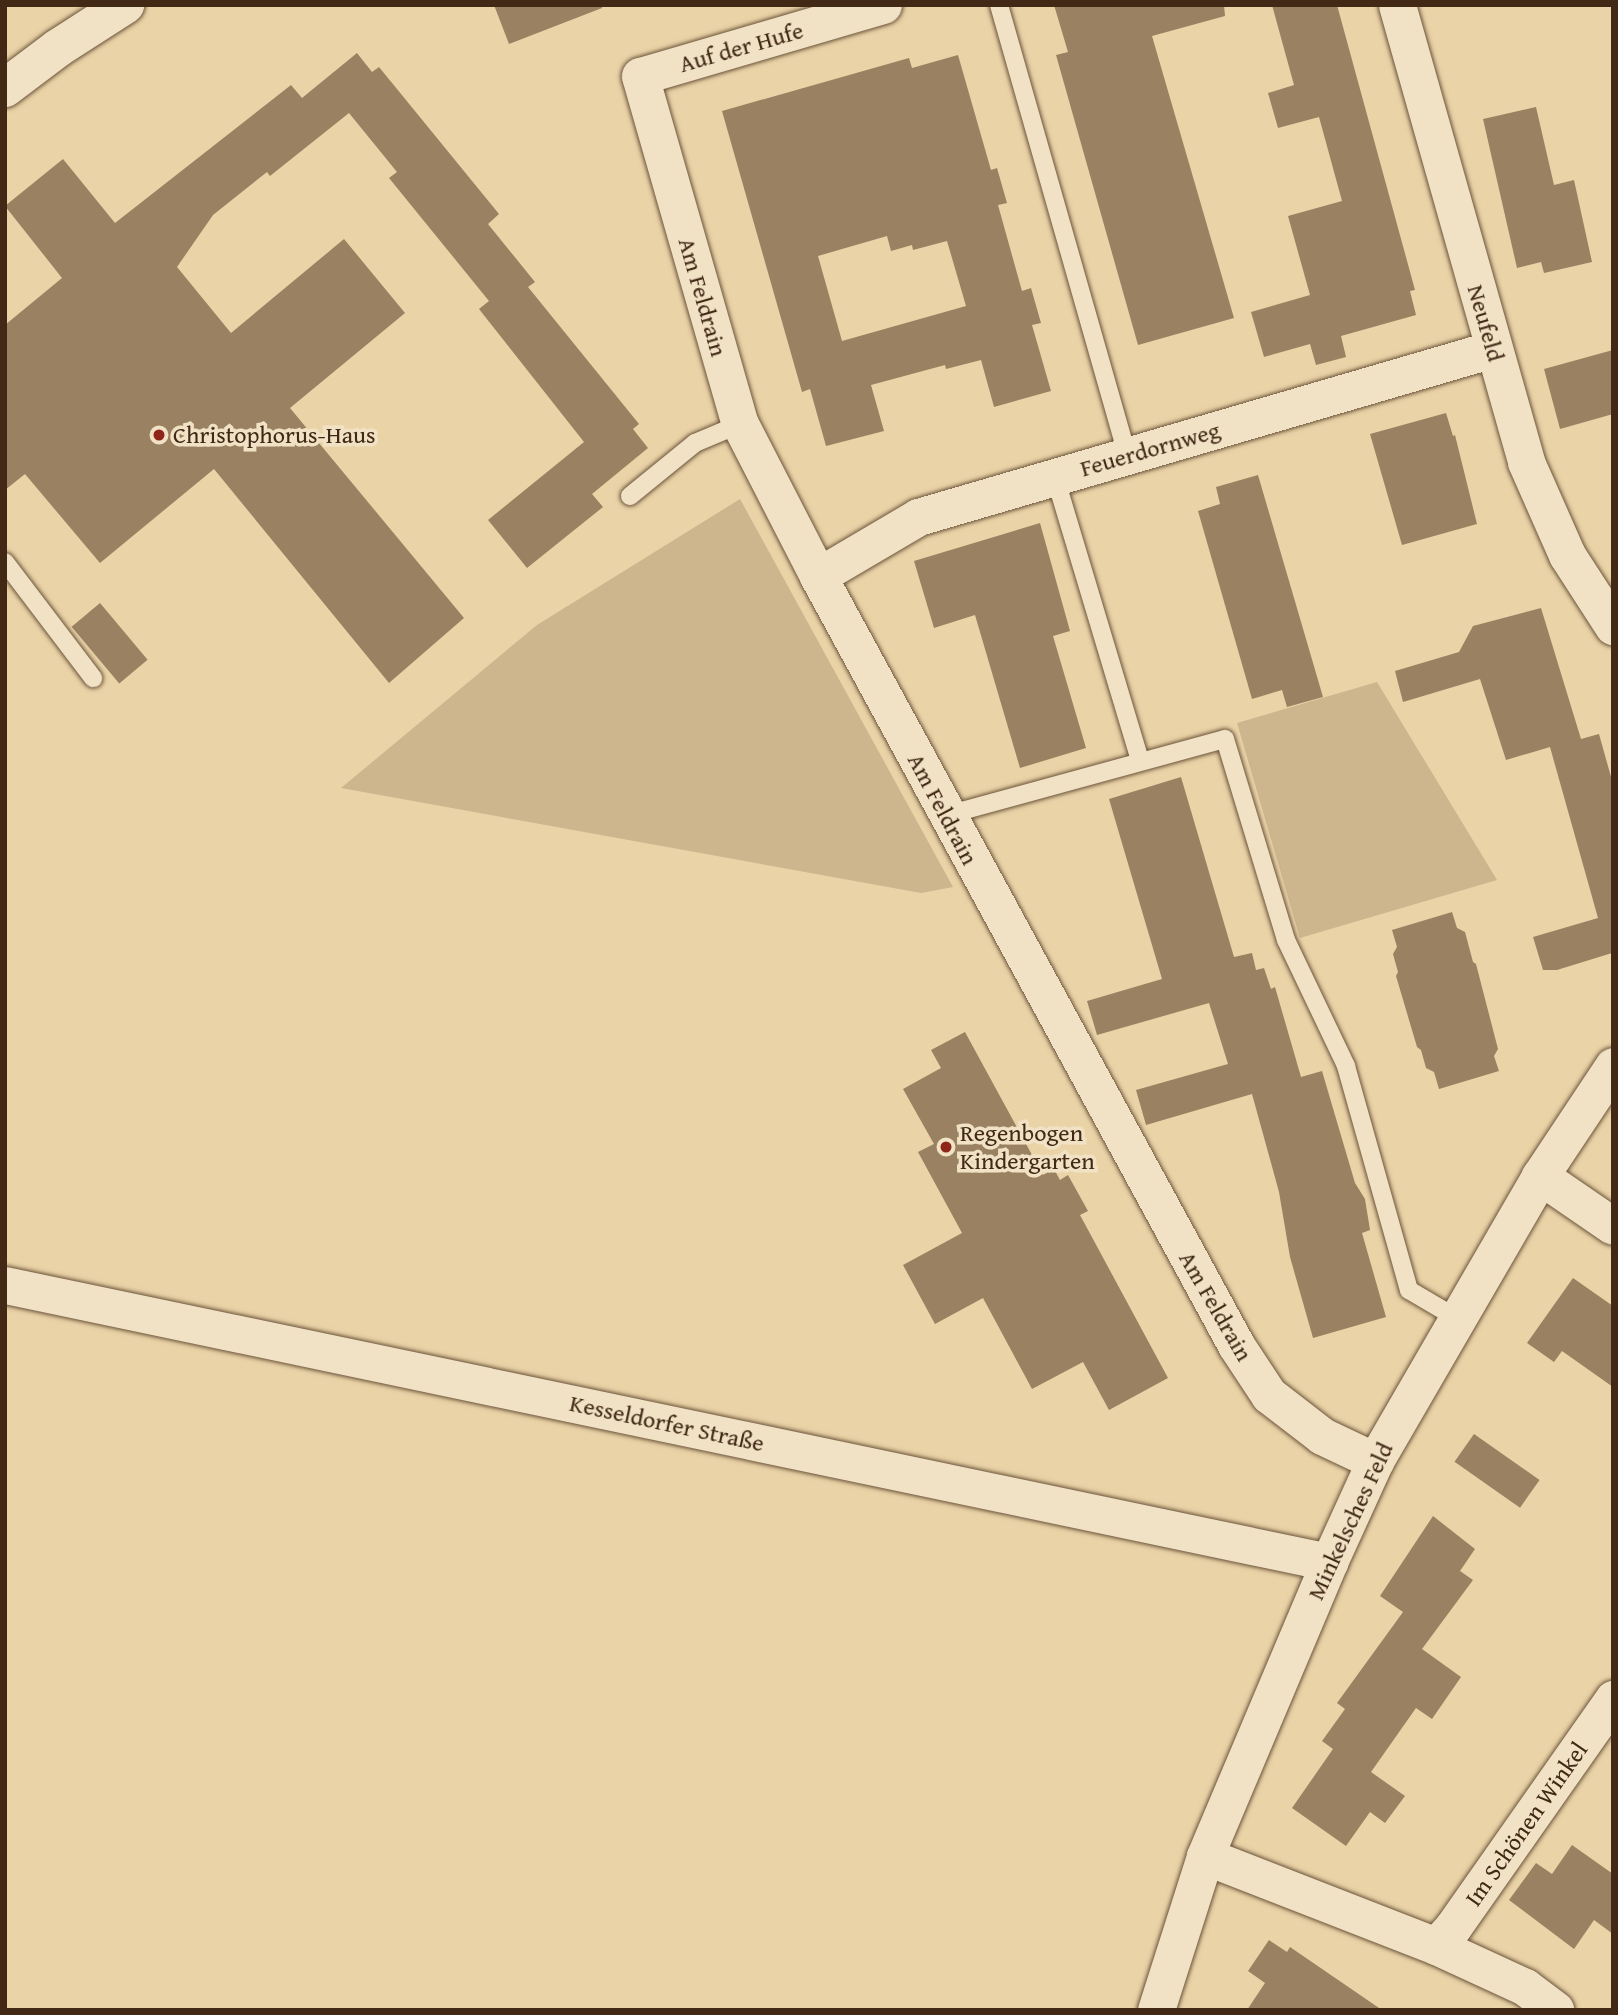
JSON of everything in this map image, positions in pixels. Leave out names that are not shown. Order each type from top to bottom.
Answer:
[{"type":"main road","points":[[5,88],[58,48],[125,5]]},
{"type":"street","name":"Auf der Hufe","points":[[640,76],[883,5]]},
{"type":"street","name":"Neufeld","points":[[1397,5],[1526,462],[1556,531],[1613,626]]},
{"type":"street","name":"Am Feldrain","points":[[640,76],[740,424],[818,576],[1236,1345],[1269,1395],[1322,1436],[1375,1461]]},
{"type":"street","name":"Feuerdornweg","points":[[818,576],[918,517],[1493,349]]},
{"type":"street","name":"Minkelsches Feld","points":[[1156,2010],[1205,1856],[1329,1562],[1375,1461],[1541,1176],[1613,1066]]},
{"type":"street","points":[[1541,1176],[1613,1226]]},
{"type":"street","name":"Kesseldorfer Straße","points":[[5,1285],[1329,1562]]},
{"type":"street","name":"Im Schönen Winkel","points":[[1436,1946],[1453,1927],[1613,1699]]},
{"type":"street","points":[[1205,1856],[1436,1946],[1525,1987],[1555,2010]]},
{"type":"lane","points":[[999,5],[1127,455]]},
{"type":"lane","points":[[630,496],[695,443],[740,424]]},
{"type":"lane","points":[[1055,477],[1140,761]]},
{"type":"lane","points":[[5,562],[93,678]]},
{"type":"lane","points":[[947,815],[1225,739],[1286,940],[1346,1066],[1409,1290],[1458,1319]]},
{"type":"shaded area","points":[[740,499],[953,887],[921,893],[341,788],[537,625]]},
{"type":"shaded area","points":[[1377,682],[1497,880],[1300,938],[1237,723]]},
{"type":"building","points":[[494,5],[602,5],[602,8],[509,44]]},
{"type":"building","points":[[1054,5],[1224,5],[1225,16],[1152,36],[1234,318],[1138,345],[1056,55],[1068,52]]},
{"type":"building","points":[[1272,5],[1337,5],[1415,290],[1410,291],[1416,315],[1341,336],[1346,357],[1316,365],[1310,344],[1264,357],[1251,312],[1310,295],[1288,216],[1342,201],[1319,117],[1278,128],[1268,93],[1294,85]]},
{"type":"building","points":[[357,53],[372,72],[379,67],[499,214],[488,224],[535,282],[528,287],[639,424],[633,429],[648,448],[592,494],[603,507],[527,568],[488,520],[584,442],[479,309],[489,301],[389,178],[397,172],[349,113],[270,176],[267,172],[213,215],[177,267],[231,333],[344,239],[405,313],[290,408],[464,618],[389,683],[214,469],[100,563],[25,474],[5,490],[5,325],[62,278],[5,206],[63,159],[115,223],[291,85],[302,98]]},
{"type":"building","points":[[958,55],[991,170],[997,168],[1007,203],[998,205],[1022,291],[1031,288],[1041,323],[1032,325],[1051,391],[994,407],[981,360],[946,369],[945,365],[871,385],[884,431],[826,446],[810,389],[802,392],[722,111],[909,58],[912,68]],"holes":[[[887,236],[891,251],[912,245],[913,250],[947,241],[966,306],[842,341],[818,256]]]},
{"type":"building","points":[[1536,107],[1554,185],[1574,180],[1592,262],[1544,273],[1541,262],[1517,268],[1483,119]]},
{"type":"building","points":[[1613,350],[1613,414],[1560,429],[1544,369]]},
{"type":"building","points":[[1446,413],[1453,436],[1455,435],[1477,524],[1402,545],[1370,434]]},
{"type":"building","points":[[1258,475],[1323,697],[1287,707],[1282,690],[1252,699],[1198,511],[1220,504],[1216,487]]},
{"type":"building","points":[[1040,523],[1070,631],[1053,636],[1086,748],[1020,768],[975,615],[934,628],[914,561]]},
{"type":"building","points":[[100,603],[148,660],[119,683],[72,627]]},
{"type":"building","points":[[1541,608],[1581,739],[1599,734],[1613,784],[1612,953],[1557,970],[1543,970],[1533,937],[1598,918],[1550,747],[1506,760],[1480,679],[1403,702],[1395,671],[1459,652],[1473,626]]},
{"type":"building","points":[[1181,777],[1234,957],[1252,953],[1256,970],[1264,968],[1271,989],[1275,987],[1301,1077],[1322,1071],[1355,1183],[1365,1199],[1370,1230],[1362,1233],[1386,1317],[1313,1338],[1290,1257],[1279,1192],[1252,1094],[1146,1125],[1136,1090],[1228,1064],[1209,1003],[1097,1035],[1087,1001],[1162,979],[1109,799]]},
{"type":"building","points":[[1452,912],[1457,928],[1465,932],[1473,962],[1476,964],[1498,1049],[1494,1056],[1499,1071],[1439,1089],[1434,1072],[1426,1068],[1421,1050],[1417,1047],[1396,976],[1398,972],[1393,954],[1397,947],[1392,930]]},
{"type":"building","points":[[965,1032],[1043,1175],[1054,1169],[1060,1180],[1068,1175],[1088,1211],[1080,1215],[1168,1378],[1109,1410],[1083,1362],[1032,1389],[983,1298],[935,1324],[903,1265],[962,1233],[918,1152],[934,1144],[903,1089],[941,1068],[931,1050]]},
{"type":"building","points":[[1573,1278],[1613,1306],[1613,1387],[1562,1351],[1554,1362],[1527,1343]]},
{"type":"building","points":[[1474,1434],[1540,1480],[1520,1508],[1454,1462]]},
{"type":"building","points":[[1433,1516],[1475,1549],[1460,1571],[1473,1580],[1422,1649],[1461,1677],[1432,1719],[1416,1708],[1371,1772],[1405,1796],[1385,1823],[1370,1812],[1346,1846],[1292,1808],[1333,1749],[1322,1741],[1345,1709],[1337,1703],[1403,1612],[1380,1596]]},
{"type":"building","points":[[1572,1845],[1613,1874],[1613,1934],[1594,1920],[1574,1949],[1509,1900],[1536,1863],[1552,1874]]},
{"type":"building","points":[[1269,1940],[1287,1952],[1290,1947],[1382,2010],[1247,2010],[1265,1983],[1248,1971]]},
{"type":"place","name":"Christophorus-Haus","points":[[159,435]]},
{"type":"place","name":"Regenbogen Kindergarten","points":[[946,1147]]}]
